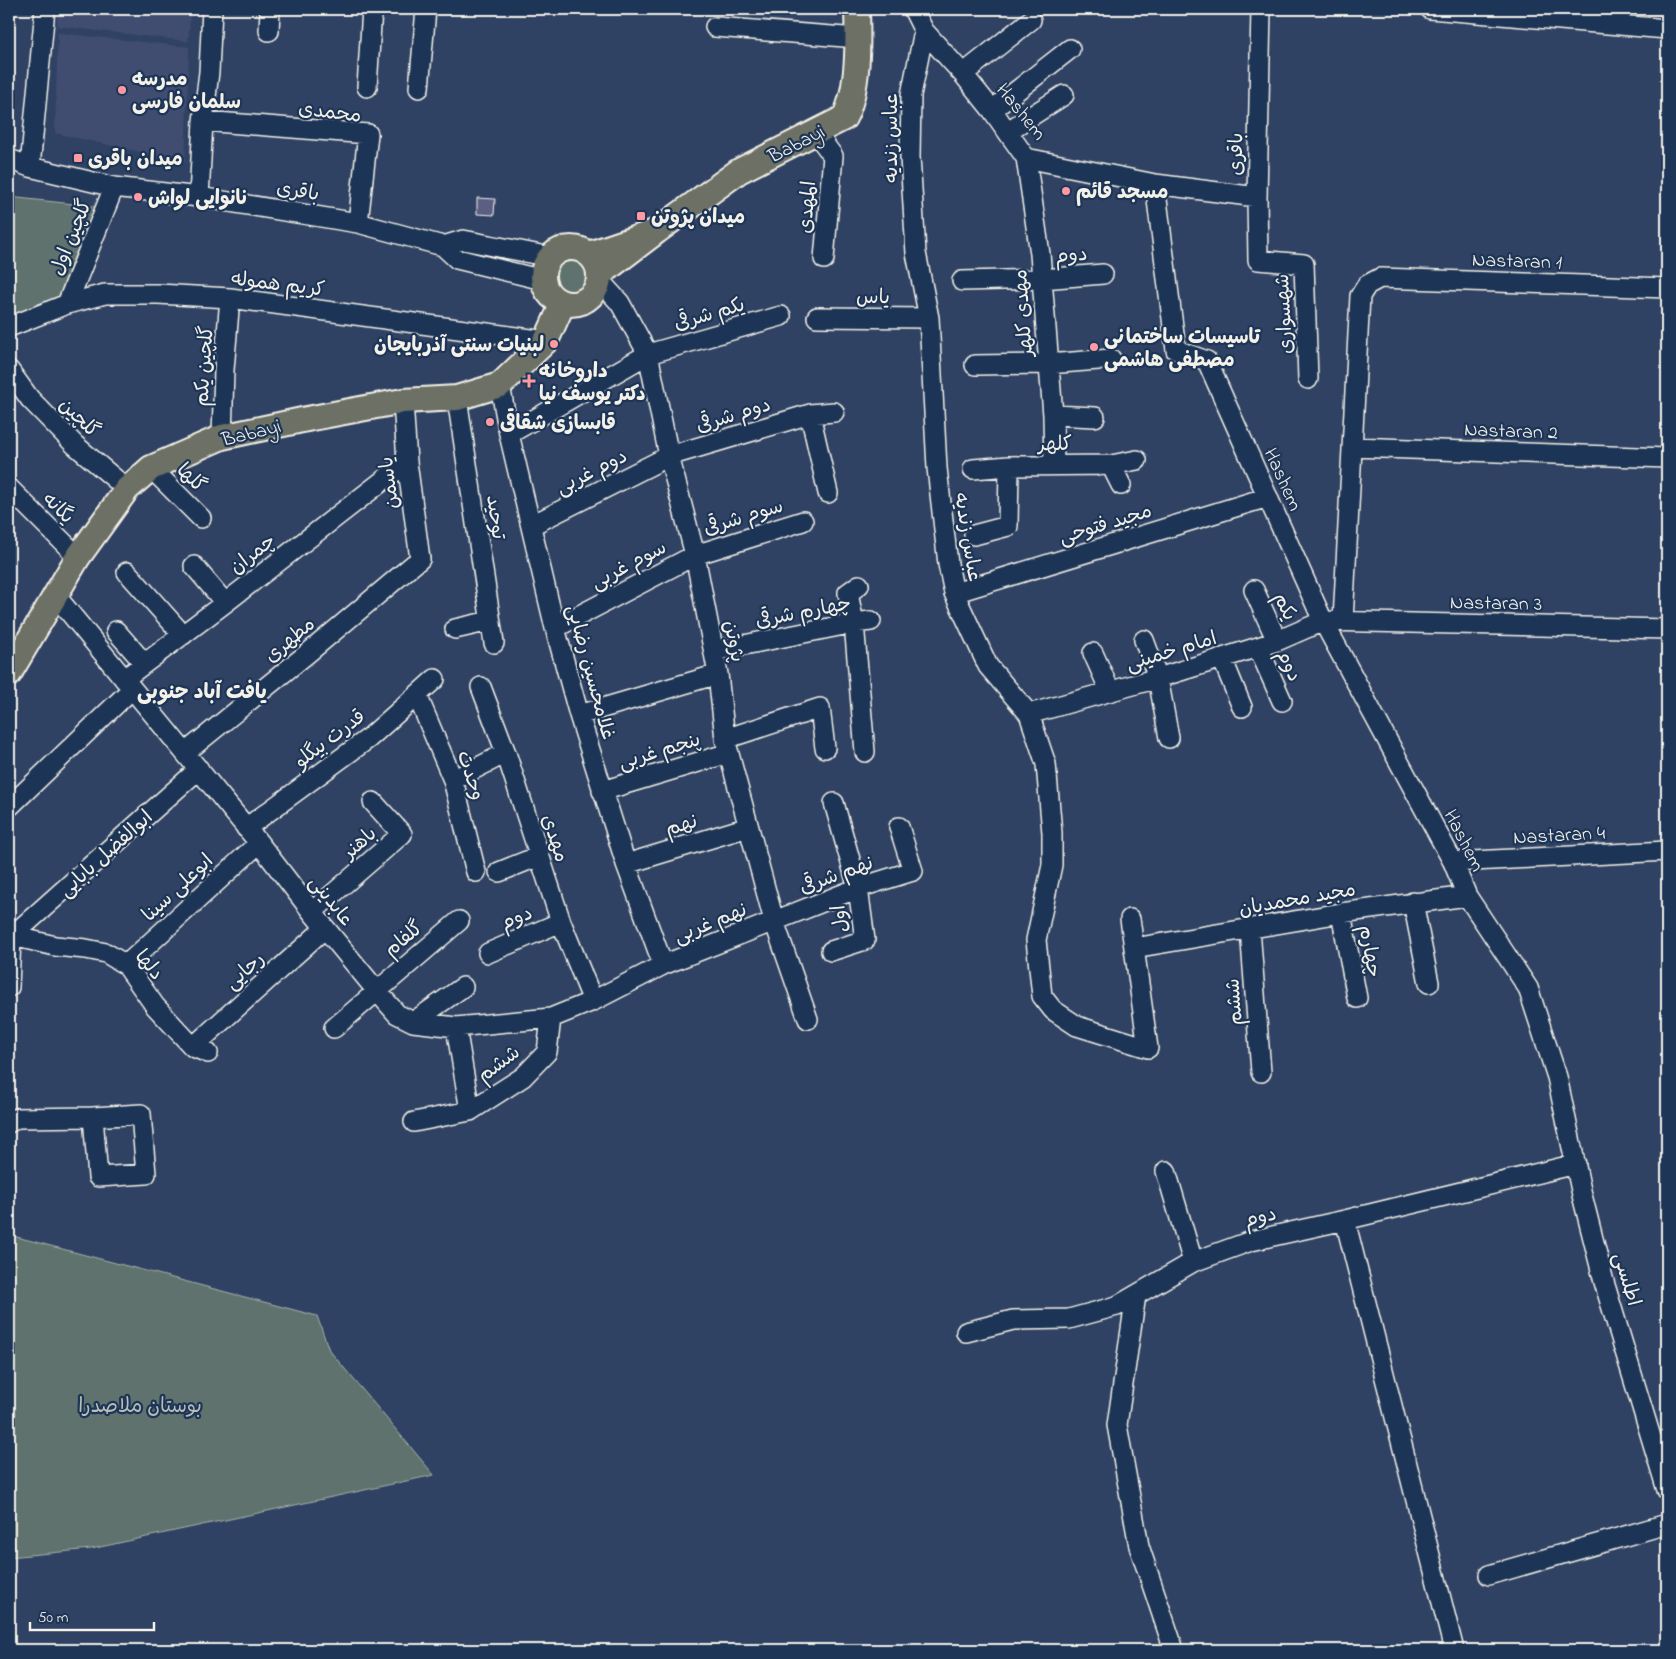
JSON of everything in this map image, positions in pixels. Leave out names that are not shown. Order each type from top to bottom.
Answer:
[{"type":"main road","name":"Babayi","points":[[657,231],[739,171],[816,134],[844,118],[851,106],[858,38],[857,9]]},
{"type":"main road","points":[[589,254],[657,231]]},
{"type":"main road","points":[[599,278],[657,231]]},
{"type":"main road","points":[[573,248],[589,254],[595,261],[599,278],[596,290],[585,301],[570,304],[563,303],[550,294],[545,288],[543,272],[550,257],[557,252],[573,248]]},
{"type":"main road","name":"Babayi","points":[[9,674],[78,557],[127,489],[151,468],[222,437],[403,401],[457,398],[500,385],[546,341],[563,303]]},
{"type":"street","points":[[30,167],[45,9]]},
{"type":"street","points":[[199,198],[212,9]]},
{"type":"street","points":[[269,31],[270,9]]},
{"type":"street","points":[[367,87],[372,9]]},
{"type":"street","points":[[420,88],[426,9]]},
{"type":"street","name":"Hashem","points":[[914,9],[924,30],[992,110],[1026,158],[1156,184],[1176,350],[1207,360],[1323,621],[1452,862],[1468,896],[1528,988],[1557,1077]]},
{"type":"street","name":"باقری","points":[[1156,184],[1257,198],[1261,9]]},
{"type":"street","points":[[1430,9],[1667,29]]},
{"type":"street","points":[[963,74],[1031,20]]},
{"type":"street","points":[[715,27],[858,38]]},
{"type":"street","name":"عباس زندیه","points":[[924,30],[911,95],[910,157],[916,253],[929,318],[936,468],[948,564],[954,593],[988,666],[1029,714],[1046,764],[1052,833],[1052,865],[1036,940],[1042,996],[1053,1010],[1077,1026],[1148,1048],[1134,948]]},
{"type":"street","points":[[992,110],[1070,49]]},
{"type":"street","points":[[1008,131],[1064,95]]},
{"type":"street","name":"محمدی","points":[[203,121],[368,134],[358,223]]},
{"type":"street","name":"المهدی","points":[[816,134],[833,156],[824,259]]},
{"type":"street","name":"مهدی کلهر","points":[[1026,158],[1040,254],[1053,415],[1054,465]]},
{"type":"street","name":"باقری","points":[[9,159],[30,167],[114,187],[199,198],[358,223],[443,246],[457,259],[543,280]]},
{"type":"street","name":"گلچین اول","points":[[67,304],[114,187]]},
{"type":"street","name":"شهسواری","points":[[1257,198],[1258,260],[1304,264],[1308,379]]},
{"type":"street","points":[[443,246],[463,240],[550,257]]},
{"type":"street","name":"دوم","points":[[962,282],[1042,279],[1103,274]]},
{"type":"street","name":"پژوتن","points":[[599,278],[620,303],[648,354],[669,456],[695,554],[718,674],[727,746],[774,921],[808,1019]]},
{"type":"street","name":"Nastaran 1","points":[[1353,447],[1360,296],[1367,285],[1380,278],[1667,288]]},
{"type":"street","name":"کریم هموله","points":[[9,327],[67,304],[105,294],[158,294],[230,298],[546,341]]},
{"type":"street","name":"گلچین یکم","points":[[222,437],[224,370],[230,298]]},
{"type":"street","name":"یکم شرقی","points":[[510,434],[648,354],[781,316]]},
{"type":"street","name":"یاس","points":[[817,317],[929,318]]},
{"type":"street","points":[[975,366],[1111,360]]},
{"type":"street","name":"گلچین","points":[[9,370],[30,399],[76,445],[127,489]]},
{"type":"street","name":"غلامحسین رضایی","points":[[500,385],[556,628],[579,716],[626,864],[663,965]]},
{"type":"street","name":"توحید","points":[[457,398],[494,644]]},
{"type":"street","name":"یاسمن","points":[[403,401],[407,462],[420,559]]},
{"type":"street","name":"دوم شرقی","points":[[669,456],[810,414],[834,412]]},
{"type":"street","points":[[810,414],[828,493]]},
{"type":"street","points":[[1053,415],[1095,417]]},
{"type":"street","points":[[1343,621],[1353,447]]},
{"type":"street","name":"Nastaran 2","points":[[1353,447],[1667,458]]},
{"type":"street","name":"دوم غربی","points":[[532,525],[669,456]]},
{"type":"street","name":"کلهر","points":[[973,469],[1009,466],[1110,465],[1137,460]]},
{"type":"street","name":"چمران","points":[[9,807],[128,684],[144,663],[225,603],[407,462]]},
{"type":"street","points":[[1110,465],[1121,484]]},
{"type":"street","points":[[974,535],[1008,526],[1009,466]]},
{"type":"street","name":"گلها","points":[[151,468],[201,518]]},
{"type":"street","name":"یگانه","points":[[9,488],[78,557]]},
{"type":"street","name":"مجید فتوحی","points":[[954,593],[1268,497]]},
{"type":"street","name":"سوم شرقی","points":[[695,554],[803,522]]},
{"type":"street","name":"سوم غربی","points":[[556,628],[695,554]]},
{"type":"street","name":"مطهری","points":[[185,753],[420,559]]},
{"type":"street","points":[[194,566],[225,603]]},
{"type":"street","points":[[127,572],[183,635]]},
{"type":"street","points":[[859,585],[848,593],[862,622],[865,752]]},
{"type":"street","name":"یکم","points":[[1254,590],[1277,641]]},
{"type":"street","name":"عابدینی","points":[[56,596],[397,1014],[413,1022],[456,1027],[551,1018],[593,1001],[663,965]]},
{"type":"street","points":[[455,629],[490,620]]},
{"type":"street","name":"Nastaran 3","points":[[1323,621],[1667,629]]},
{"type":"street","name":"امام خمینی","points":[[1029,714],[1158,678],[1277,641],[1323,621]]},
{"type":"street","name":"چهارم شرقی","points":[[714,651],[862,622]]},
{"type":"street","points":[[116,631],[144,663]]},
{"type":"street","points":[[1144,640],[1158,678],[1169,738]]},
{"type":"street","name":"دوم","points":[[1258,647],[1282,701]]},
{"type":"street","points":[[1093,653],[1110,691]]},
{"type":"street","points":[[1222,658],[1242,707]]},
{"type":"street","points":[[579,716],[718,674]]},
{"type":"street","name":"قدرت بیگلو","points":[[246,828],[369,738],[435,679]]},
{"type":"street","name":"مهدی","points":[[481,687],[506,754],[561,922],[593,1001]]},
{"type":"street","name":"وحدت","points":[[416,695],[453,780],[476,872]]},
{"type":"street","name":"پنجم غربی","points":[[602,791],[727,746],[820,708],[825,748]]},
{"type":"street","points":[[453,780],[506,754]]},
{"type":"street","name":"ابوالفضل بابایی","points":[[10,936],[199,769]]},
{"type":"street","name":"باهنر","points":[[312,912],[402,834],[373,802]]},
{"type":"street","points":[[834,803],[858,888]]},
{"type":"street","name":"نهم","points":[[626,864],[748,827]]},
{"type":"street","name":"نهم شرقی","points":[[774,921],[858,888],[913,871],[899,827]]},
{"type":"street","name":"ابوعلی سینا","points":[[126,965],[259,843]]},
{"type":"street","name":"Nastaran 4","points":[[1452,862],[1667,851]]},
{"type":"street","points":[[498,872],[538,856]]},
{"type":"street","name":"اول","points":[[831,951],[865,940],[858,888]]},
{"type":"street","name":"مجید محمدیان","points":[[1134,948],[1341,913],[1468,896]]},
{"type":"street","points":[[1412,902],[1429,983]]},
{"type":"street","name":"چهارم","points":[[1341,913],[1357,998]]},
{"type":"street","points":[[1130,919],[1134,948]]},
{"type":"street","name":"گلفام","points":[[334,1028],[376,990],[459,921]]},
{"type":"street","name":"نهم غربی","points":[[663,965],[774,921]]},
{"type":"street","name":"دوم","points":[[488,953],[561,922]]},
{"type":"street","name":"رجایی","points":[[201,1050],[325,928]]},
{"type":"street","name":"ششم","points":[[1250,929],[1261,1072]]},
{"type":"street","points":[[9,988],[10,936]]},
{"type":"street","name":"دلها","points":[[10,936],[55,946],[106,953],[126,965],[155,1006],[201,1050]]},
{"type":"street","points":[[413,1022],[462,987]]},
{"type":"street","name":"ششم","points":[[414,1122],[470,1111],[523,1077],[547,1052],[551,1018]]},
{"type":"street","name":"ششم","points":[[456,1027],[470,1111]]},
{"type":"street","name":"اطلسی","points":[[1557,1077],[1604,1282],[1667,1490]]},
{"type":"street","points":[[11,1114],[93,1117]]},
{"type":"street","name":"دوم","points":[[966,1332],[1013,1320],[1069,1319],[1117,1306],[1192,1262],[1251,1240],[1345,1220],[1576,1164]]},
{"type":"street","points":[[1166,1171],[1192,1262]]},
{"type":"street","points":[[1345,1220],[1454,1650]]},
{"type":"street","points":[[1136,1295],[1117,1425],[1139,1546],[1174,1650]]},
{"type":"street","points":[[1489,1575],[1667,1524]]},
{"type":"shaded area","points":[[58,9],[191,9],[188,41],[57,26]]},
{"type":"shaded area","points":[[1591,9],[1667,9],[1667,13]]},
{"type":"shaded area","name":"مدرسه سلمان فارسی","points":[[58,33],[189,47],[185,162],[55,133]]},
{"type":"green space","points":[[9,197],[101,207],[91,236],[76,252],[56,303],[13,315],[9,304]]},
{"type":"green space","points":[[568,253],[576,253],[588,259],[594,275],[588,291],[576,297],[568,297],[556,291],[550,279],[550,271],[556,259]]},
{"type":"green space","name":"بوستان ملاصدرا","points":[[9,1235],[317,1316],[329,1350],[434,1475],[91,1549],[9,1557]]},
{"type":"building","points":[[477,198],[495,199],[494,215],[477,214]]},
{"type":"place","name":"مدرسه سلمان فارسی","points":[[122,90]]},
{"type":"place","name":"میدان باقری","points":[[78,158]]},
{"type":"place","name":"مسجد قائم","points":[[1066,191]]},
{"type":"place","name":"نانوایی لواش","points":[[138,197]]},
{"type":"place","name":"میدان پژوتن","points":[[641,216]]},
{"type":"place","name":"لبنیات سنتی آذربایجان","points":[[554,344]]},
{"type":"place","name":"تاسیسات ساختمانی مصطفی هاشمی","points":[[1094,347]]},
{"type":"place","name":"داروخانه دکتر یوسف نیا","points":[[529,381]]},
{"type":"place","name":"قابسازی شقاقی","points":[[490,422]]},
{"type":"district","name":"یافت آباد جنوبی","points":[[202,691]]}]
